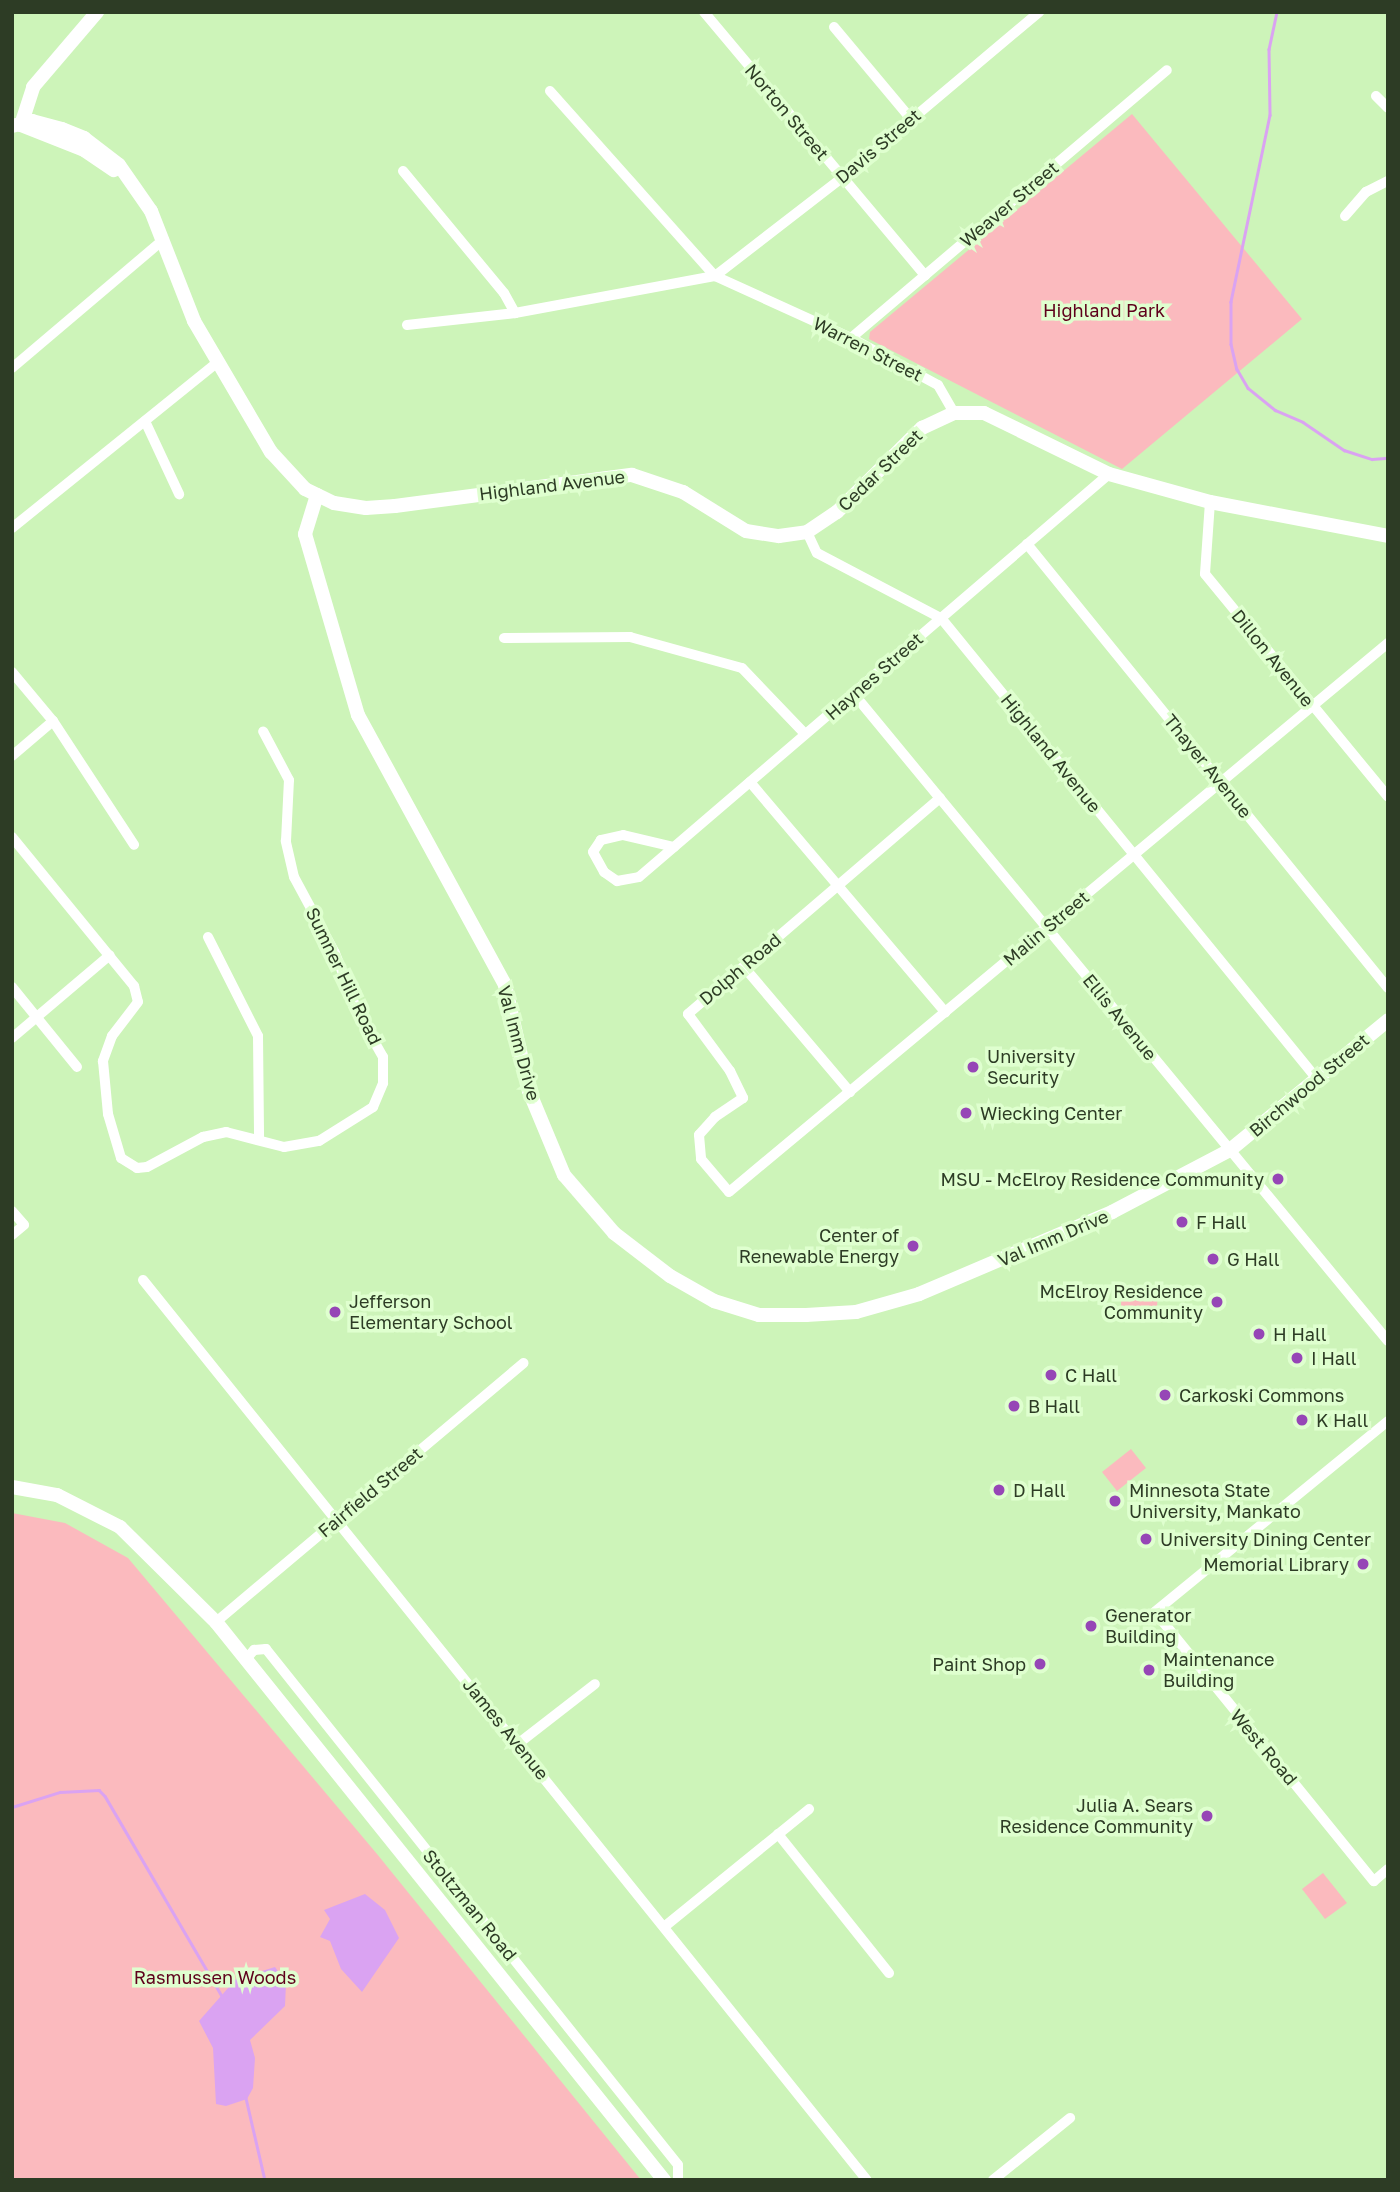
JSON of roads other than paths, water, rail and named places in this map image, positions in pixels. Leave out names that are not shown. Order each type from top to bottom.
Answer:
[{"type":"street","points":[[17,126],[33,87],[97,12]]},
{"type":"street","name":"Norton Street","points":[[704,12],[925,275]]},
{"type":"street","name":"Davis Street","points":[[715,276],[842,178],[1039,12]]},
{"type":"street","points":[[834,27],[911,119]]},
{"type":"street","name":"Weaver Street","points":[[851,338],[1167,70]]},
{"type":"street","points":[[550,91],[715,276]]},
{"type":"street","points":[[1376,96],[1388,108]]},
{"type":"street","name":"Highland Avenue","points":[[17,126],[32,121],[84,138],[119,165],[163,239],[194,321],[271,452],[286,472],[317,495],[366,508],[632,475],[683,492],[746,531],[779,536],[807,532],[817,553],[941,618],[1317,1079]]},
{"type":"street","points":[[403,171],[504,293],[515,313]]},
{"type":"street","points":[[1345,216],[1366,192],[1388,181]]},
{"type":"street","points":[[12,368],[163,239]]},
{"type":"street","points":[[407,325],[515,313],[715,276]]},
{"type":"street","name":"Warren Street","points":[[715,276],[851,338],[938,385],[954,413]]},
{"type":"street","points":[[12,528],[218,362]]},
{"type":"street","points":[[954,413],[996,418],[1109,474],[1210,502],[1388,536]]},
{"type":"street","name":"Cedar Street","points":[[807,532],[836,512],[922,428],[954,413]]},
{"type":"street","points":[[145,421],[179,494]]},
{"type":"street","name":"Haynes Street","points":[[674,847],[624,835],[596,845],[593,852],[604,872],[617,881],[639,877],[750,782],[805,734],[1109,474]]},
{"type":"street","name":"Val Imm Drive","points":[[317,495],[305,534],[358,715],[505,985],[529,1091],[564,1175],[614,1233],[670,1276],[714,1301],[759,1315],[856,1312],[888,1306],[1112,1212],[1230,1150]]},
{"type":"street","name":"Dillon Avenue","points":[[1210,502],[1205,574],[1388,797]]},
{"type":"street","name":"Thayer Avenue","points":[[1027,544],[1388,988]]},
{"type":"street","points":[[504,638],[629,637],[742,668],[805,734]]},
{"type":"street","name":"Malin Street","points":[[707,1167],[729,1192],[1388,643]]},
{"type":"street","points":[[12,672],[53,721],[134,845]]},
{"type":"street","name":"Ellis Avenue","points":[[853,693],[1388,1341]]},
{"type":"street","points":[[12,756],[53,721]]},
{"type":"street","name":"Sumner Hill Road","points":[[110,956],[134,986],[138,1002],[112,1036],[103,1061],[108,1114],[121,1158],[137,1168],[147,1167],[213,1133],[284,1147],[307,1145],[354,1122],[373,1107],[384,1070],[383,1057],[358,1013],[335,953],[294,877],[286,841],[289,780],[263,731]]},
{"type":"street","points":[[750,782],[944,1012]]},
{"type":"street","name":"Dolph Road","points":[[707,1167],[701,1159],[699,1135],[715,1117],[743,1098],[730,1071],[688,1014],[940,798]]},
{"type":"street","points":[[12,837],[110,956],[12,1038]]},
{"type":"street","points":[[208,937],[258,1036],[259,1140]]},
{"type":"street","points":[[744,967],[850,1091]]},
{"type":"street","points":[[12,987],[77,1066]]},
{"type":"street","name":"Birchwood Street","points":[[1230,1150],[1388,1020]]},
{"type":"street","points":[[12,1211],[24,1225],[12,1236]]},
{"type":"street","name":"James Avenue","points":[[143,1280],[519,1743],[867,2180]]},
{"type":"street","name":"Fairfield Street","points":[[216,1622],[524,1363]]},
{"type":"street","name":"West Road","points":[[1388,1421],[1155,1612],[1374,1881],[1388,1869]]},
{"type":"street","name":"Stoltzman Road","points":[[12,1487],[57,1495],[120,1527],[216,1622],[664,2180]]},
{"type":"street","name":"Stoltzman Road","points":[[247,1658],[254,1650],[266,1649],[678,2165],[678,2180]]},
{"type":"street","points":[[519,1743],[595,1684]]},
{"type":"street","points":[[664,1927],[809,1809]]},
{"type":"street","points":[[778,1834],[889,1973]]},
{"type":"street","points":[[993,2180],[1070,2118]]},
{"type":"waterway","points":[[1277,12],[1269,49],[1270,115],[1231,302],[1231,344],[1237,369],[1248,388],[1275,410],[1303,422],[1344,450],[1372,459],[1388,458]]},
{"type":"waterway","points":[[12,1807],[60,1792],[99,1790],[222,1996]]},
{"type":"waterway","points":[[246,2098],[265,2180]]},
{"type":"place","name":"University Security","points":[[973,1067]]},
{"type":"place","name":"Wiecking Center","points":[[966,1113]]},
{"type":"place","name":"MSU - McElroy Residence Community","points":[[1278,1179]]},
{"type":"place","name":"F Hall","points":[[1182,1222]]},
{"type":"place","name":"Center of Renewable Energy","points":[[913,1246]]},
{"type":"place","name":"G Hall","points":[[1213,1259]]},
{"type":"place","name":"McElroy Residence Community","points":[[1217,1302]]},
{"type":"place","name":"Jefferson Elementary School","points":[[335,1312]]},
{"type":"place","name":"H Hall","points":[[1259,1334]]},
{"type":"place","name":"I Hall","points":[[1297,1358]]},
{"type":"place","name":"C Hall","points":[[1051,1375]]},
{"type":"place","name":"Carkoski Commons","points":[[1165,1395]]},
{"type":"place","name":"B Hall","points":[[1014,1406]]},
{"type":"place","name":"K Hall","points":[[1302,1420]]},
{"type":"place","name":"D Hall","points":[[999,1490]]},
{"type":"place","name":"Minnesota State University, Mankato","points":[[1115,1501]]},
{"type":"place","name":"University Dining Center","points":[[1146,1539]]},
{"type":"place","name":"Memorial Library","points":[[1363,1564]]},
{"type":"place","name":"Generator Building","points":[[1091,1626]]},
{"type":"place","name":"Paint Shop","points":[[1040,1664]]},
{"type":"place","name":"Maintenance Building","points":[[1149,1670]]},
{"type":"place","name":"Julia A. Sears Residence Community","points":[[1207,1816]]},
{"type":"park label","name":"Highland Park","points":[[1104,310]]},
{"type":"park label","name":"Rasmussen Woods","points":[[215,1977]]}]
